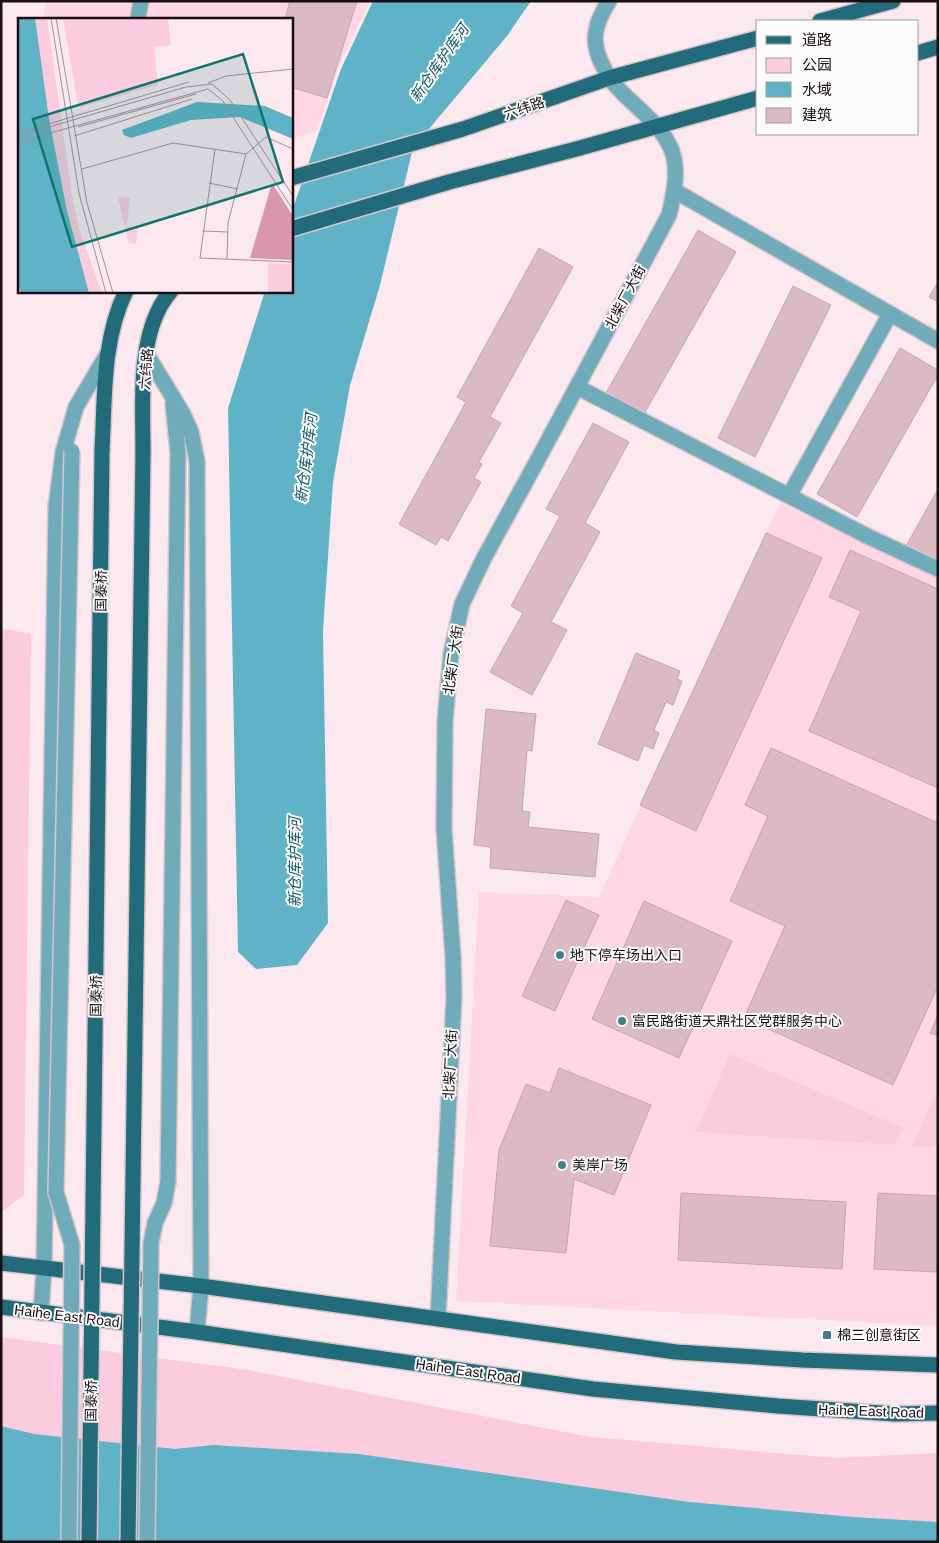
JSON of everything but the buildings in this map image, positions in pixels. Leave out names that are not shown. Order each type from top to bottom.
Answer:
[{"type":"main road","points":[[824,20],[893,1]]},
{"type":"main road","name":"六纬路","points":[[292,178],[463,129],[609,78],[756,39]]},
{"type":"main road","points":[[919,53],[938,47]]},
{"type":"main road","points":[[292,229],[449,182],[756,99]]},
{"type":"main road","name":"六纬路","points":[[128,1542],[143,388],[146,353],[153,322],[160,306],[170,292]]},
{"type":"main road","points":[[108,353],[122,294]]},
{"type":"main road","name":"国泰桥","points":[[89,1542],[102,450],[108,353]]},
{"type":"main road","points":[[1,1263],[201,1286],[676,1352],[802,1360],[938,1365]]},
{"type":"main road","name":"Haihe East Road","points":[[1,1307],[197,1332],[593,1389],[778,1406],[894,1414],[938,1414]]},
{"type":"street","points":[[138,18],[142,1]]},
{"type":"street","name":"北柴厂大街","points":[[438,1318],[454,997],[444,829],[445,721],[450,654],[462,604],[484,558],[669,215],[675,191],[675,170],[672,151],[656,126],[609,78],[598,54],[595,39],[599,16],[609,1]]},
{"type":"street","points":[[675,191],[938,341]]},
{"type":"street","points":[[789,496],[890,314]]},
{"type":"street","points":[[41,1313],[44,1268],[56,507],[63,452],[76,407],[108,353]]},
{"type":"street","points":[[146,353],[191,432],[197,461],[201,1286],[197,1332]]},
{"type":"street","points":[[577,387],[869,537],[938,569]]},
{"type":"street","points":[[146,1542],[151,1243],[155,1223],[164,1203],[168,1182],[178,452],[173,398]]},
{"type":"street","points":[[69,1542],[72,1245],[56,1192],[56,1161],[73,419]]},
{"type":"shaded area","points":[[46,1],[370,1],[340,63],[317,131],[292,139],[292,18],[43,18]]},
{"type":"shaded area","points":[[780,503],[938,575],[938,1326],[456,1301],[479,892],[599,897]]},
{"type":"green space","points":[[1,628],[31,634],[24,1195],[2,1212]]},
{"type":"green space","points":[[730,1054],[904,1128],[893,1145],[696,1132]]},
{"type":"green space","points":[[938,1088],[938,1147],[912,1147]]},
{"type":"green space","points":[[1,1337],[248,1370],[590,1437],[836,1458],[938,1453],[938,1542],[1,1542]]},
{"type":"water","name":"新仓库护库河","points":[[373,1],[531,1],[507,36],[413,148],[380,285],[350,385],[333,482],[323,631],[328,923],[297,965],[256,969],[238,952],[228,408],[265,292],[292,292],[292,211],[341,69]]},
{"type":"water","points":[[1,1426],[34,1434],[175,1449],[213,1445],[359,1454],[689,1502],[853,1517],[938,1522],[938,1542],[1,1542]]},
{"type":"place","name":"地下停车场出入口","points":[[560,955]]},
{"type":"place","name":"富民路街道天鼎社区党群服务中心","points":[[622,1021]]},
{"type":"place","name":"美岸广场","points":[[562,1165]]},
{"type":"place","name":"棉三创意街区","points":[[827,1335]]}]
